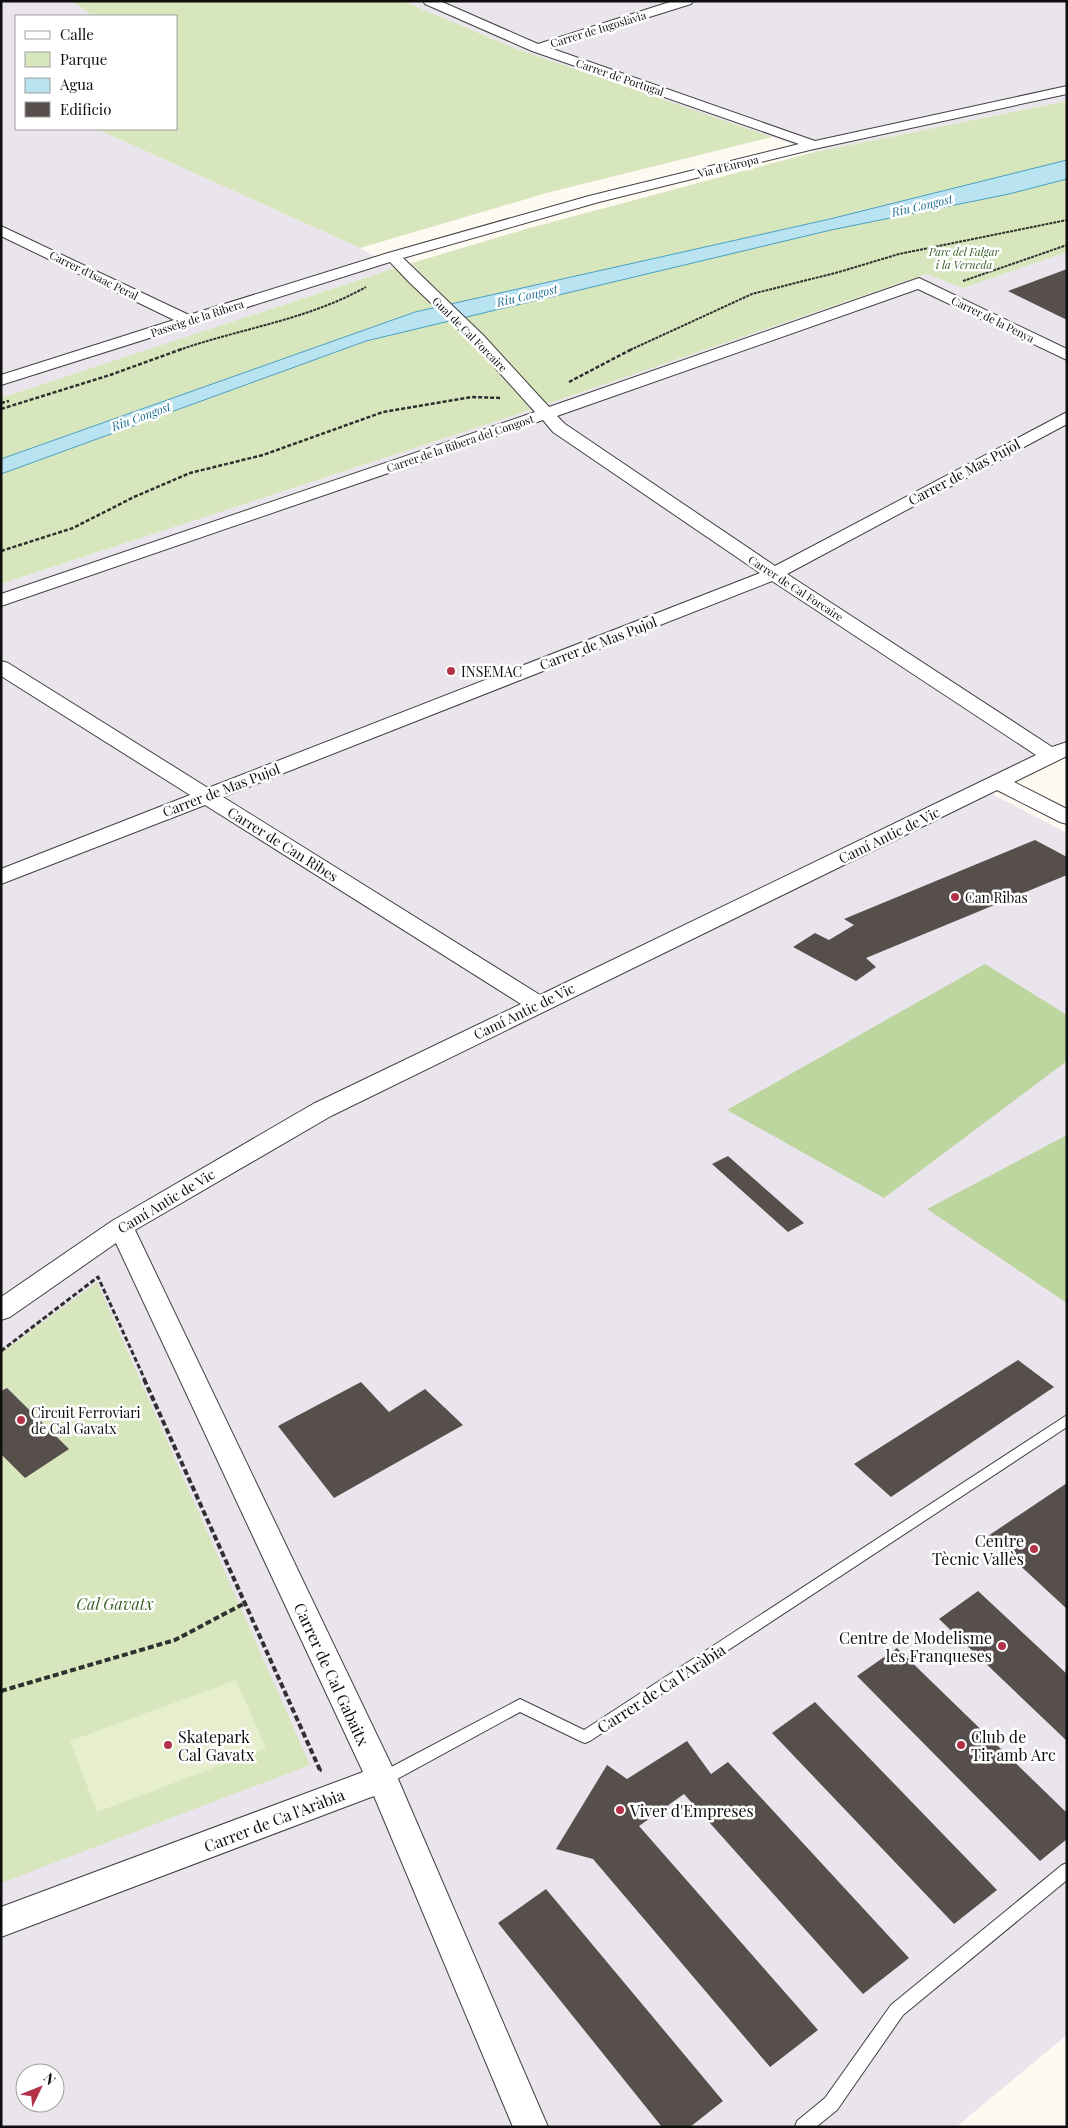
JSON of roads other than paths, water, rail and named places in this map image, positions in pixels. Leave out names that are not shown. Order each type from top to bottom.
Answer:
[{"type":"street","name":"Carrer de Portugal","points":[[429,1],[538,48],[814,145]]},
{"type":"street","name":"Carrer de Iugoslàvia","points":[[538,48],[687,1]]},
{"type":"street","name":"Via d'Europa","points":[[393,256],[594,198],[814,145],[1067,90]]},
{"type":"street","name":"Carrer d'Isaac Peral","points":[[1,230],[188,321]]},
{"type":"street","name":"Gual de Cal Forcaire","points":[[393,256],[414,279],[478,339],[541,409]]},
{"type":"street","name":"Passeig de la Ribera","points":[[1,380],[393,256]]},
{"type":"street","name":"Carrer de la Ribera del Congost","points":[[1,600],[541,409],[919,283]]},
{"type":"street","name":"Carrer de la Penya","points":[[919,283],[1067,356]]},
{"type":"street","name":"Carrer de Cal Forcaire","points":[[541,409],[559,428],[774,574],[1059,752]]},
{"type":"street","name":"Carrer de Mas Pujol","points":[[1,877],[774,574],[1067,417]]},
{"type":"street","name":"Carrer de Can Ribes","points":[[1,667],[539,1004]]},
{"type":"street","name":"Camí Antic de Vic","points":[[1,1310],[121,1227],[322,1110],[1059,752]]},
{"type":"street","points":[[998,782],[1067,818]]},
{"type":"street","name":"Carrer de Cal Gabaitx","points":[[121,1227],[382,1779],[531,2127]]},
{"type":"street","name":"Carrer de Ca l'Aràbia","points":[[1,1922],[382,1779]]},
{"type":"lane","name":"Carrer de Ca l'Aràbia","points":[[382,1779],[520,1705],[585,1737],[1067,1420]]},
{"type":"lane","points":[[803,2127],[831,2104],[897,2010],[1067,1870]]},
{"type":"water","name":"Riu Congost","points":[[1067,160],[1067,179],[1009,194],[831,230],[366,341],[1,474],[1,459],[415,312],[830,219]]},
{"type":"place","name":"INSEMAC","points":[[451,671]]},
{"type":"place","name":"Can Ribas","points":[[955,897]]},
{"type":"place","name":"Circuit Ferroviari de Cal Gavatx","points":[[21,1420]]},
{"type":"place","name":"Centre Tècnic Vallès","points":[[1034,1549]]},
{"type":"place","name":"Centre de Modelisme les Franqueses","points":[[1002,1646]]},
{"type":"place","name":"Skatepark Cal Gavatx","points":[[168,1745]]},
{"type":"place","name":"Club de Tir amb Arc","points":[[961,1745]]},
{"type":"place","name":"Viver d'Empreses","points":[[620,1810]]},
{"type":"park label","name":"Parc del Falgar i la Verneda","points":[[964,257]]},
{"type":"park label","name":"Cal Gavatx","points":[[115,1603]]}]
